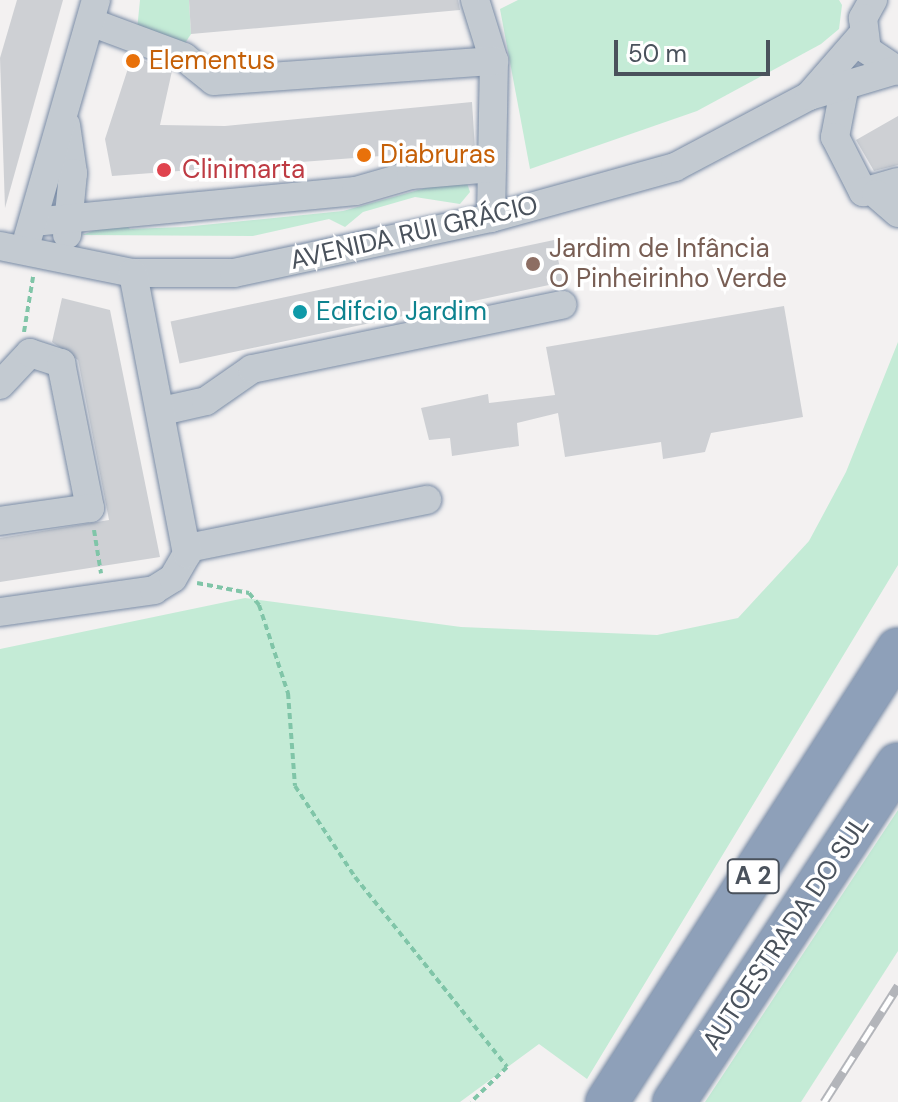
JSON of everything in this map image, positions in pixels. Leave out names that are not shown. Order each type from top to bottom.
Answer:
[{"type":"highway","name":"A 2","points":[[607,1102],[898,649]]},
{"type":"highway","name":"AUTOESTRADA DO SUL","points":[[674,1102],[898,764]]},
{"type":"street","points":[[475,0],[494,61],[491,218]]},
{"type":"street","points":[[20,250],[33,222],[95,12],[184,57],[214,81],[494,61]]},
{"type":"street","points":[[864,13],[878,63],[895,71]]},
{"type":"street","name":"AVENIDA RUI GRÁCIO","points":[[809,96],[864,13]]},
{"type":"street","name":"AVENIDA RUI GRÁCIO","points":[[20,250],[133,273],[234,273],[491,218],[675,167],[809,96],[895,71]]},
{"type":"street","points":[[845,85],[835,137],[863,192],[887,188],[898,213]]},
{"type":"street","points":[[65,117],[78,215],[66,259]]},
{"type":"street","name":"AVENIDA RUI GRÁCIO","points":[[33,222],[78,215],[356,191],[411,175],[492,168]]},
{"type":"street","points":[[0,612],[154,590],[173,578],[188,548],[133,273]]},
{"type":"street","points":[[162,411],[206,401],[252,369],[562,305]]},
{"type":"street","points":[[0,385],[30,353],[61,363],[90,508],[0,521]]},
{"type":"street","points":[[188,548],[427,500]]},
{"type":"path","points":[[20,250],[24,326],[30,353]]},
{"type":"path","points":[[90,508],[105,598]]},
{"type":"path","points":[[173,578],[249,593],[259,605],[288,693],[295,786],[355,877],[507,1067],[471,1102]]},
{"type":"green space","points":[[140,0],[189,0],[191,34],[178,54],[136,40]]},
{"type":"green space","points":[[518,0],[839,0],[842,5],[839,29],[821,44],[697,111],[530,169],[500,9]]},
{"type":"green space","points":[[465,177],[470,192],[460,204],[415,197],[363,212],[345,227],[329,219],[253,236],[82,235],[121,220],[130,229],[183,227],[343,211]]},
{"type":"green space","points":[[898,342],[898,565],[587,1079],[539,1044],[460,1102],[0,1102],[0,649],[245,598],[461,627],[657,635],[738,618],[809,541],[846,472]]},
{"type":"green space","points":[[898,810],[898,951],[801,1102],[705,1102]]},
{"type":"building","points":[[17,0],[63,0],[5,208],[0,58]]},
{"type":"building","points":[[189,0],[458,0],[460,10],[191,34]]},
{"type":"building","points":[[132,56],[172,71],[160,125],[225,126],[472,102],[475,149],[112,176],[105,139]]},
{"type":"building","points":[[898,116],[898,165],[874,171],[856,140]]},
{"type":"building","points":[[554,240],[563,282],[180,364],[171,322]]},
{"type":"building","points":[[62,298],[110,310],[160,557],[0,582],[0,538],[109,520],[78,360],[52,342]]},
{"type":"building","points":[[784,306],[803,417],[711,433],[705,452],[663,459],[661,442],[565,457],[558,413],[517,423],[519,446],[452,456],[450,438],[429,440],[421,408],[488,394],[489,403],[555,395],[546,347]]},
{"type":"railway","points":[[824,1102],[898,986]]},
{"type":"place","name":"Elementus","points":[[133,61]]},
{"type":"place","name":"Diabruras","points":[[364,155]]},
{"type":"place","name":"Clinimarta","points":[[164,170]]},
{"type":"place","name":"Jardim de Infância O Pinheirinho Verde","points":[[533,264]]},
{"type":"place","name":"Edifcio Jardim","points":[[300,312]]}]
